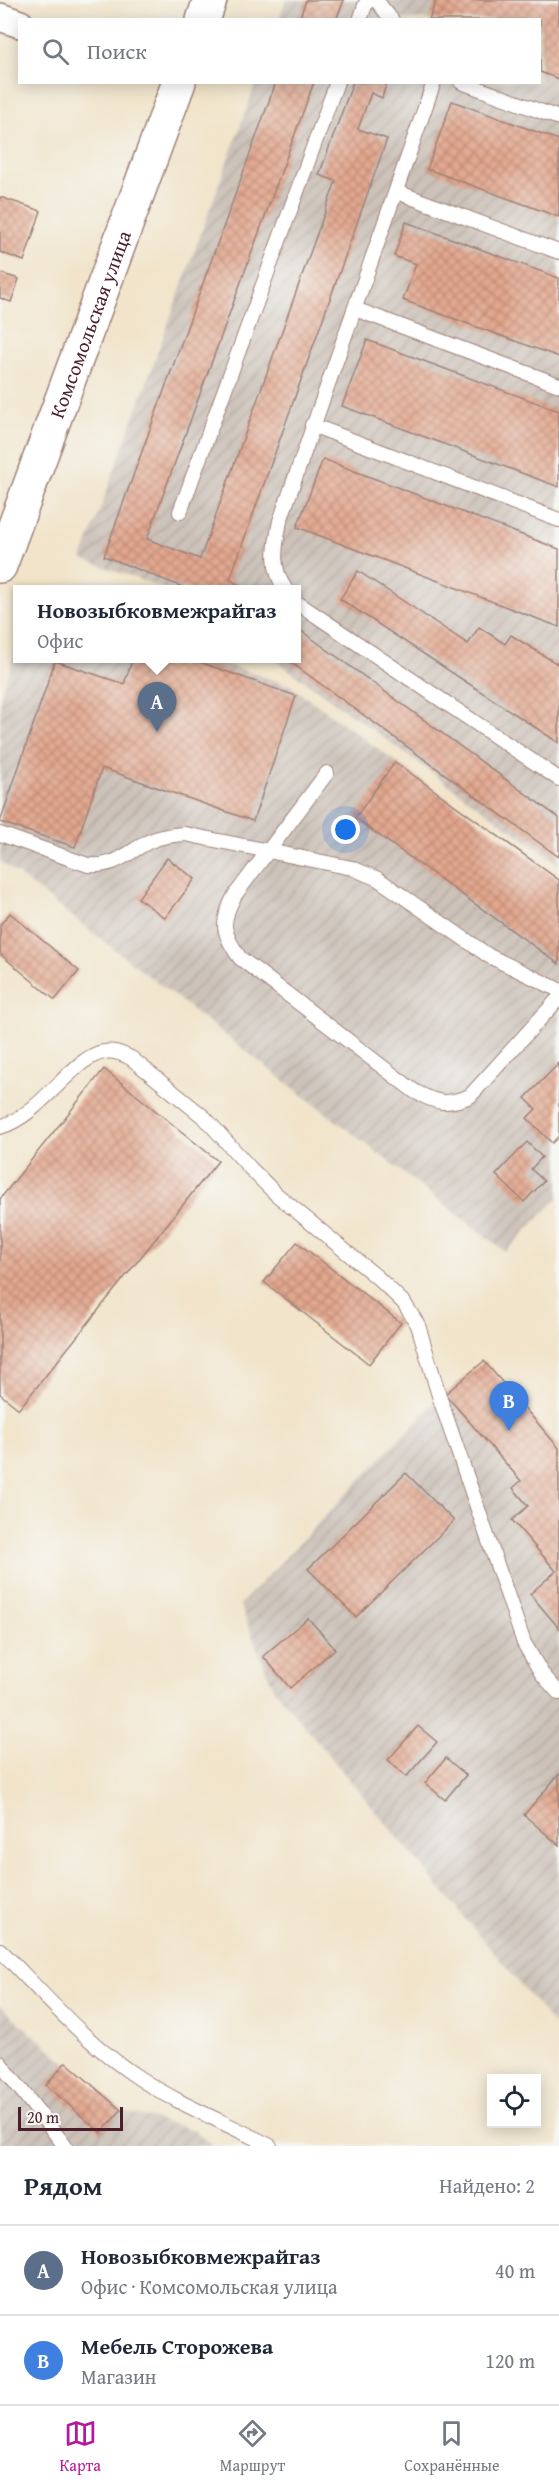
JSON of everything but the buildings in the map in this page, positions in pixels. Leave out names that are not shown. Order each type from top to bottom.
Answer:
[{"type":"street","points":[[204,18],[210,0]]},
{"type":"street","points":[[0,17],[18,23]]},
{"type":"street","name":"Комсомольская улица","points":[[0,566],[178,84]]},
{"type":"lane","points":[[361,18],[367,0]]},
{"type":"lane","points":[[376,0],[390,18]]},
{"type":"lane","points":[[180,512],[336,84]]},
{"type":"lane","points":[[283,585],[275,570],[275,548],[280,521],[433,84]]},
{"type":"lane","points":[[466,84],[559,118]]},
{"type":"lane","points":[[397,192],[559,252]]},
{"type":"lane","points":[[355,309],[559,385]]},
{"type":"lane","points":[[312,425],[559,520]]},
{"type":"lane","points":[[301,605],[559,779]]},
{"type":"lane","points":[[327,773],[268,850],[227,910],[224,923],[228,941],[240,958],[414,1091],[432,1101],[453,1103],[470,1096],[559,998]]},
{"type":"lane","points":[[0,834],[88,865],[103,866],[115,862],[149,842],[165,836],[185,834],[209,837],[365,872],[489,956],[559,990]]},
{"type":"lane","points":[[0,1127],[25,1116],[90,1058],[103,1052],[116,1052],[131,1058],[205,1118],[276,1194],[378,1278],[404,1303],[418,1325],[440,1399],[524,1643],[542,1674],[559,1694]]},
{"type":"lane","points":[[0,1950],[74,2025],[106,2054],[138,2078],[270,2146]]},
{"type":"lane","points":[[0,2063],[66,2146]]},
{"type":"shaded area","points":[[286,0],[559,0],[559,864],[280,663],[301,663],[301,585],[155,585],[82,559],[256,84],[541,84],[541,18],[279,18]]},
{"type":"shaded area","points":[[13,660],[13,663],[221,663],[291,686],[559,880],[559,1196],[506,1252],[0,861],[0,697]]},
{"type":"shaded area","points":[[484,1361],[559,1448],[559,2031],[273,1688],[240,1605],[430,1407]]},
{"type":"shaded area","points":[[0,2006],[121,2110],[194,2130],[214,2146],[0,2146]]},
{"type":"place","name":"Новозыбковмежрайгаз","points":[[157,732]]},
{"type":"place","name":"Мебель Сторожева","points":[[509,1431]]}]
